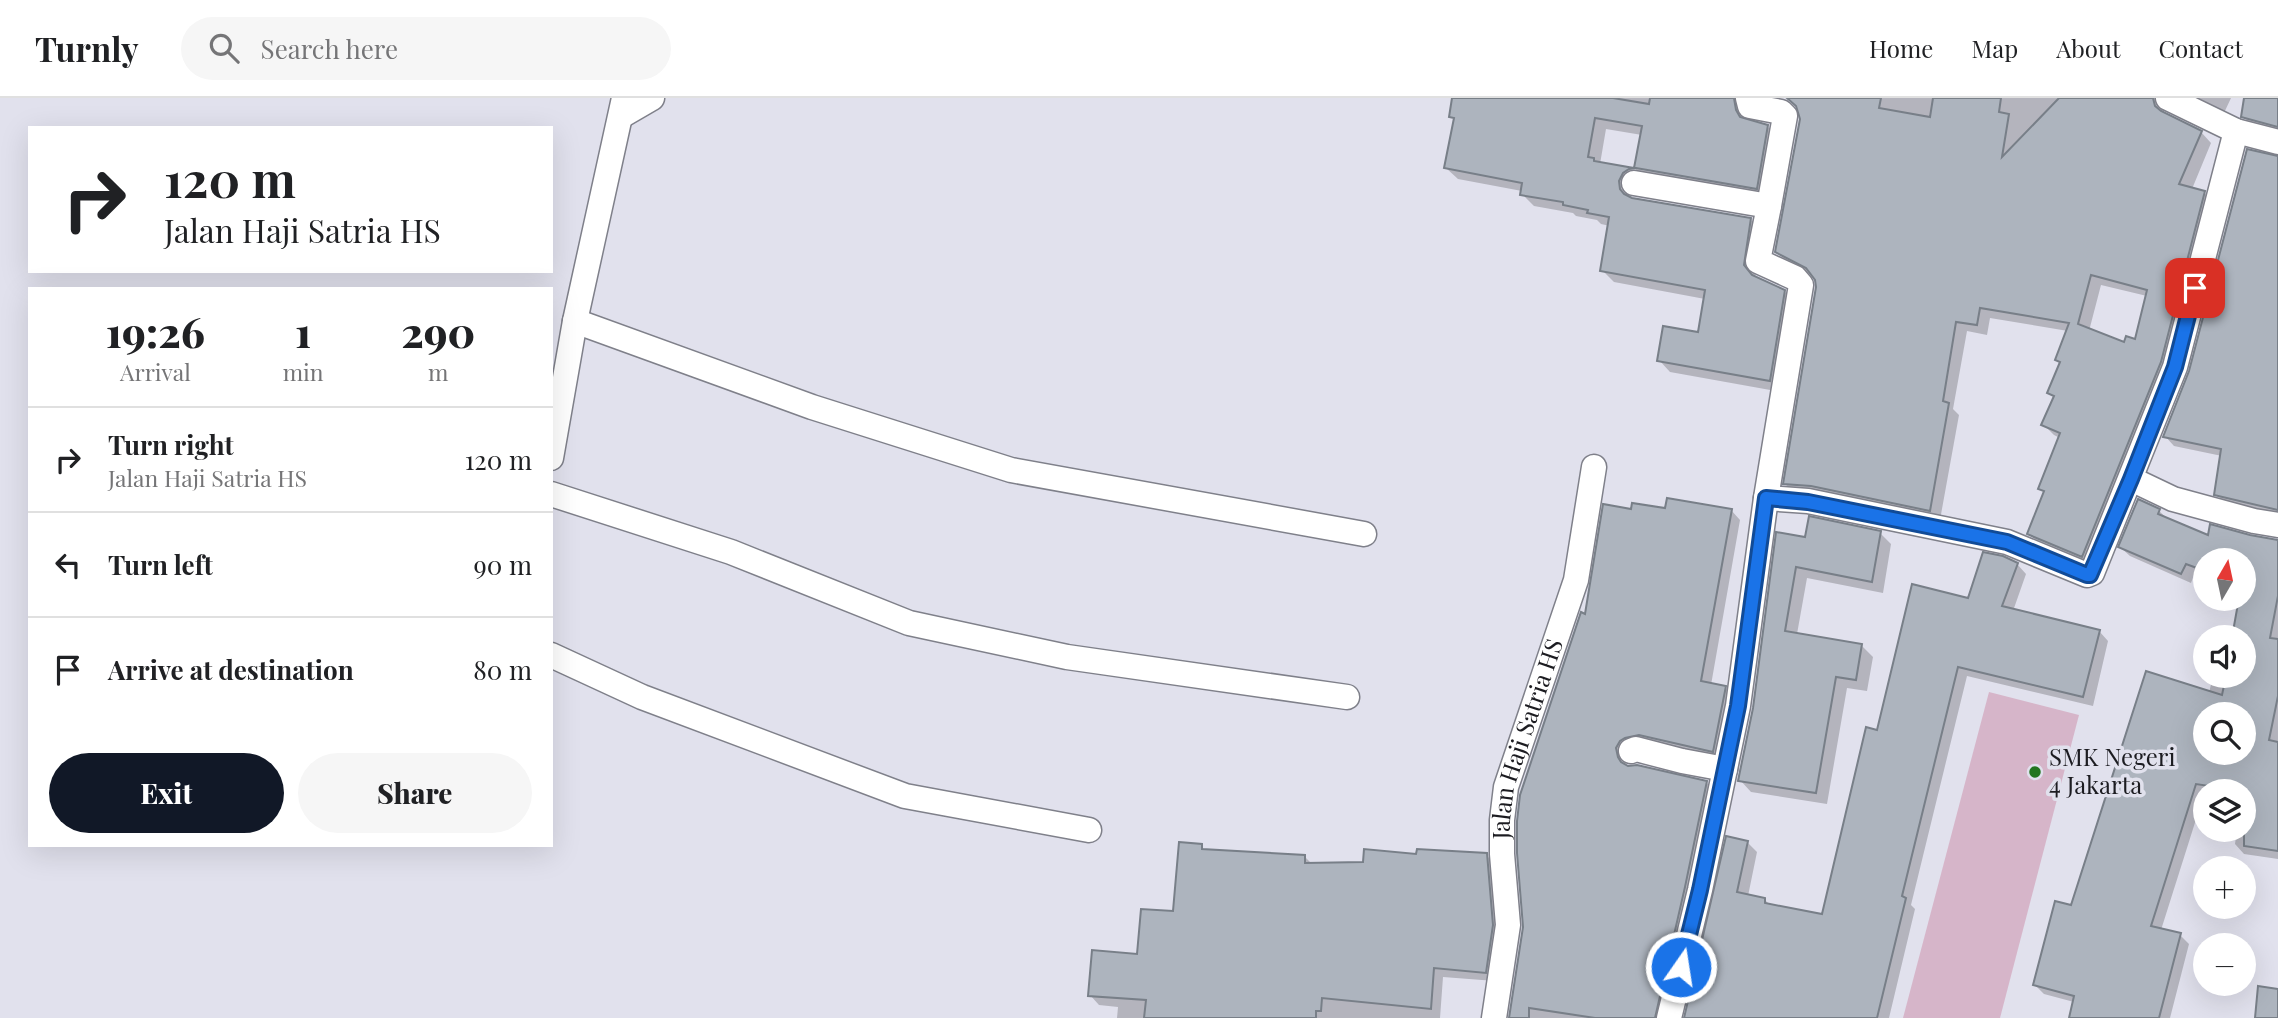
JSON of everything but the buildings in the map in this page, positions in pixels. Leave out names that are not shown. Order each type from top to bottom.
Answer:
[{"type":"street","points":[[553,446],[575,321],[623,107],[652,98]]},
{"type":"street","points":[[1669,1018],[1700,890],[1738,706],[1766,498],[1801,285],[1795,278],[1758,261],[1785,116],[1781,112],[1750,106],[1748,98]]},
{"type":"street","points":[[2168,98],[2236,131],[2278,142]]},
{"type":"street","points":[[1766,498],[1808,502],[2007,542],[2087,575],[2092,573],[2175,367],[2236,131]]},
{"type":"street","points":[[1634,183],[1769,206]]},
{"type":"street","points":[[575,321],[812,407],[1011,470],[1364,534]]},
{"type":"street","name":"Jalan Haji Satria HS","points":[[1494,1018],[1508,925],[1502,855],[1506,787],[1576,580],[1594,467]]},
{"type":"street","points":[[2131,479],[2173,499],[2254,521],[2278,524]]},
{"type":"street","points":[[553,495],[732,552],[909,623],[1067,657],[1347,697]]},
{"type":"street","points":[[553,656],[642,697],[905,796],[1089,830]]},
{"type":"street","points":[[1631,751],[1636,749],[1725,769]]},
{"type":"shaded area","points":[[1989,692],[2079,715],[2000,1018],[1903,1018]]},
{"type":"place","name":"SMK Negeri 4 Jakarta","points":[[2035,772]]},
{"type":"route","points":[[1681,967],[1700,890],[1738,706],[1766,498],[1808,502],[2007,542],[2090,575],[2175,367],[2195,288]]}]
